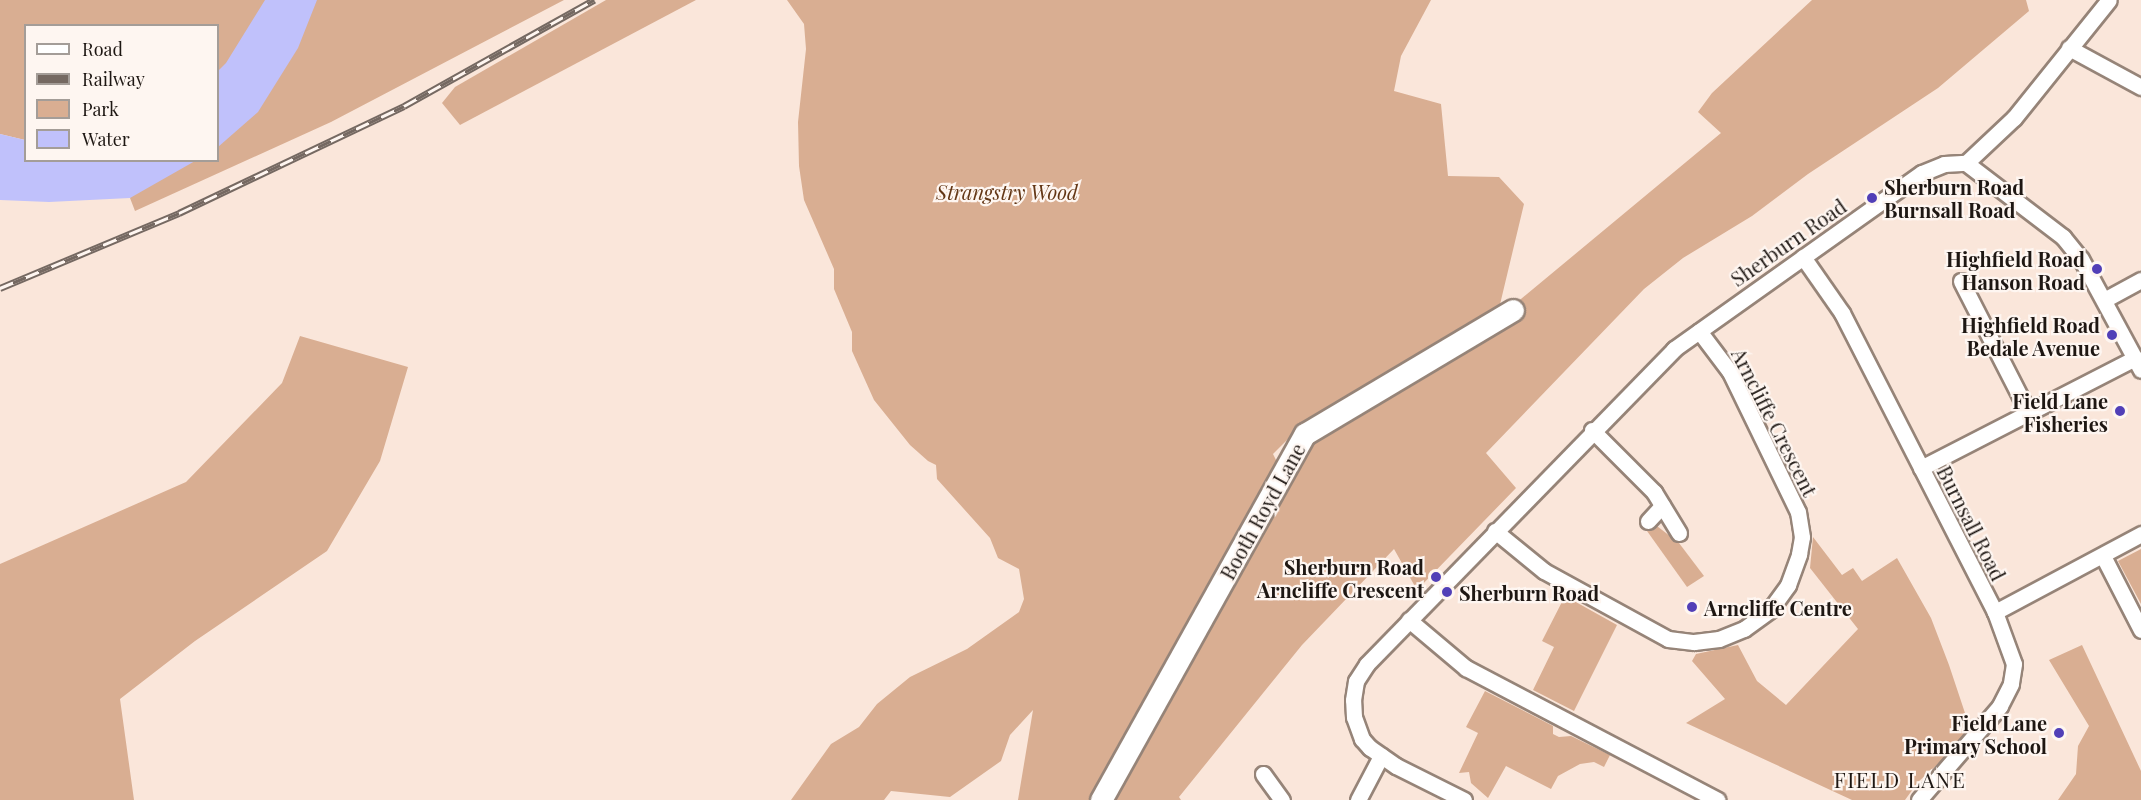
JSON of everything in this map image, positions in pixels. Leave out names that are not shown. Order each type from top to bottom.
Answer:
[{"type":"street","points":[[1921,468],[2028,411],[2138,364],[2081,259],[2063,237],[1966,164],[2014,118],[2109,0]]},
{"type":"street","points":[[2069,48],[2141,87]]},
{"type":"street","name":"Sherburn Road","points":[[1464,800],[1448,796],[1381,756],[1362,739],[1354,717],[1354,690],[1367,664],[1654,367],[1699,331],[1922,173],[1944,164],[1966,164]]},
{"type":"street","name":"Burnsall Road","points":[[1803,257],[1842,313],[1995,612],[2014,664],[2011,684],[2000,706],[1919,800]]},
{"type":"street","points":[[2104,300],[2141,280]]},
{"type":"street","points":[[1961,281],[2028,411]]},
{"type":"street","name":"Booth Royd Lane","points":[[1101,800],[1305,434],[1513,310]]},
{"type":"street","name":"Arncliffe Crescent","points":[[1494,531],[1544,571],[1668,639],[1694,642],[1728,636],[1744,629],[1770,610],[1788,585],[1799,554],[1802,537],[1798,512],[1730,372],[1699,331]]},
{"type":"street","points":[[1592,430],[1654,492],[1679,533]]},
{"type":"street","points":[[1648,521],[1662,506]]},
{"type":"street","points":[[1995,612],[2141,534]]},
{"type":"street","points":[[2103,556],[2141,630]]},
{"type":"street","points":[[1409,620],[1466,668],[1717,800]]},
{"type":"street","points":[[1358,800],[1381,756]]},
{"type":"street","points":[[1263,774],[1282,800]]},
{"type":"green space","points":[[0,0],[564,0],[331,122],[135,211],[130,198],[133,162],[219,162],[219,24],[24,24],[24,140],[0,134]]},
{"type":"green space","points":[[606,0],[696,0],[460,125],[442,103],[455,87]]},
{"type":"green space","name":"Strangstry Wood","points":[[787,0],[1431,0],[1401,56],[1394,91],[1441,104],[1448,176],[1499,177],[1524,204],[1497,317],[1400,365],[1299,428],[1273,454],[1283,474],[1298,464],[1314,438],[1386,391],[1499,327],[1515,304],[1721,133],[1698,112],[1712,93],[1812,0],[2026,0],[2029,11],[1938,88],[1808,174],[1752,216],[1683,258],[1644,289],[1486,453],[1516,488],[1417,590],[1394,549],[1302,645],[1179,797],[1181,800],[1107,800],[1171,686],[1165,685],[1158,697],[1153,697],[1093,800],[1018,800],[1033,710],[1010,735],[1001,761],[950,797],[891,791],[884,800],[791,800],[831,744],[859,727],[877,704],[910,677],[967,649],[1019,612],[1024,599],[1019,569],[998,558],[990,538],[937,479],[936,465],[910,445],[874,400],[852,351],[852,332],[834,289],[834,269],[804,200],[799,166],[798,122],[806,49],[804,24]]},
{"type":"green space","points":[[300,336],[408,367],[380,461],[327,551],[195,641],[120,699],[134,800],[0,800],[0,564],[186,482],[282,383]]},
{"type":"green space","points":[[1653,523],[1679,543],[1704,576],[1687,587],[1647,531]]},
{"type":"green space","points":[[1813,537],[1842,575],[1853,568],[1862,581],[1897,558],[1931,618],[1949,665],[1965,713],[1964,734],[1949,754],[1918,782],[1905,800],[1852,800],[1686,723],[1725,699],[1692,661],[1696,654],[1738,645],[1757,681],[1786,705],[1858,629],[1810,568]]},
{"type":"green space","points":[[2141,549],[2141,604],[2118,561]]},
{"type":"green space","points":[[1565,596],[1617,625],[1574,711],[1533,690],[1554,647],[1542,641]]},
{"type":"green space","points":[[2082,645],[2141,771],[2141,800],[2058,800],[2076,774],[2078,746],[2089,726],[2049,660]]},
{"type":"green space","points":[[1485,691],[1553,726],[1553,734],[1559,737],[1571,736],[1610,755],[1604,767],[1594,762],[1580,764],[1558,776],[1551,789],[1506,766],[1488,798],[1471,783],[1469,772],[1459,773],[1478,733],[1466,727]]},
{"type":"water","points":[[265,0],[317,0],[298,48],[258,112],[219,146],[219,70],[226,63]]},
{"type":"water","points":[[0,134],[24,140],[24,162],[193,162],[130,198],[49,202],[0,200]]},
{"type":"railway","points":[[0,288],[179,213],[404,106],[594,0]]},
{"type":"place","name":"Sherburn Road Burnsall Road","points":[[1872,198]]},
{"type":"place","name":"Highfield Road Hanson Road","points":[[2097,269]]},
{"type":"place","name":"Highfield Road Bedale Avenue","points":[[2112,335]]},
{"type":"place","name":"Field Lane Fisheries","points":[[2120,411]]},
{"type":"place","name":"Sherburn Road Arncliffe Crescent","points":[[1436,577]]},
{"type":"place","name":"Sherburn Road","points":[[1447,592]]},
{"type":"place","name":"Arncliffe Centre","points":[[1692,607]]},
{"type":"place","name":"Field Lane Primary School","points":[[2059,733]]},
{"type":"district","name":"FIELD LANE","points":[[1900,779]]}]
